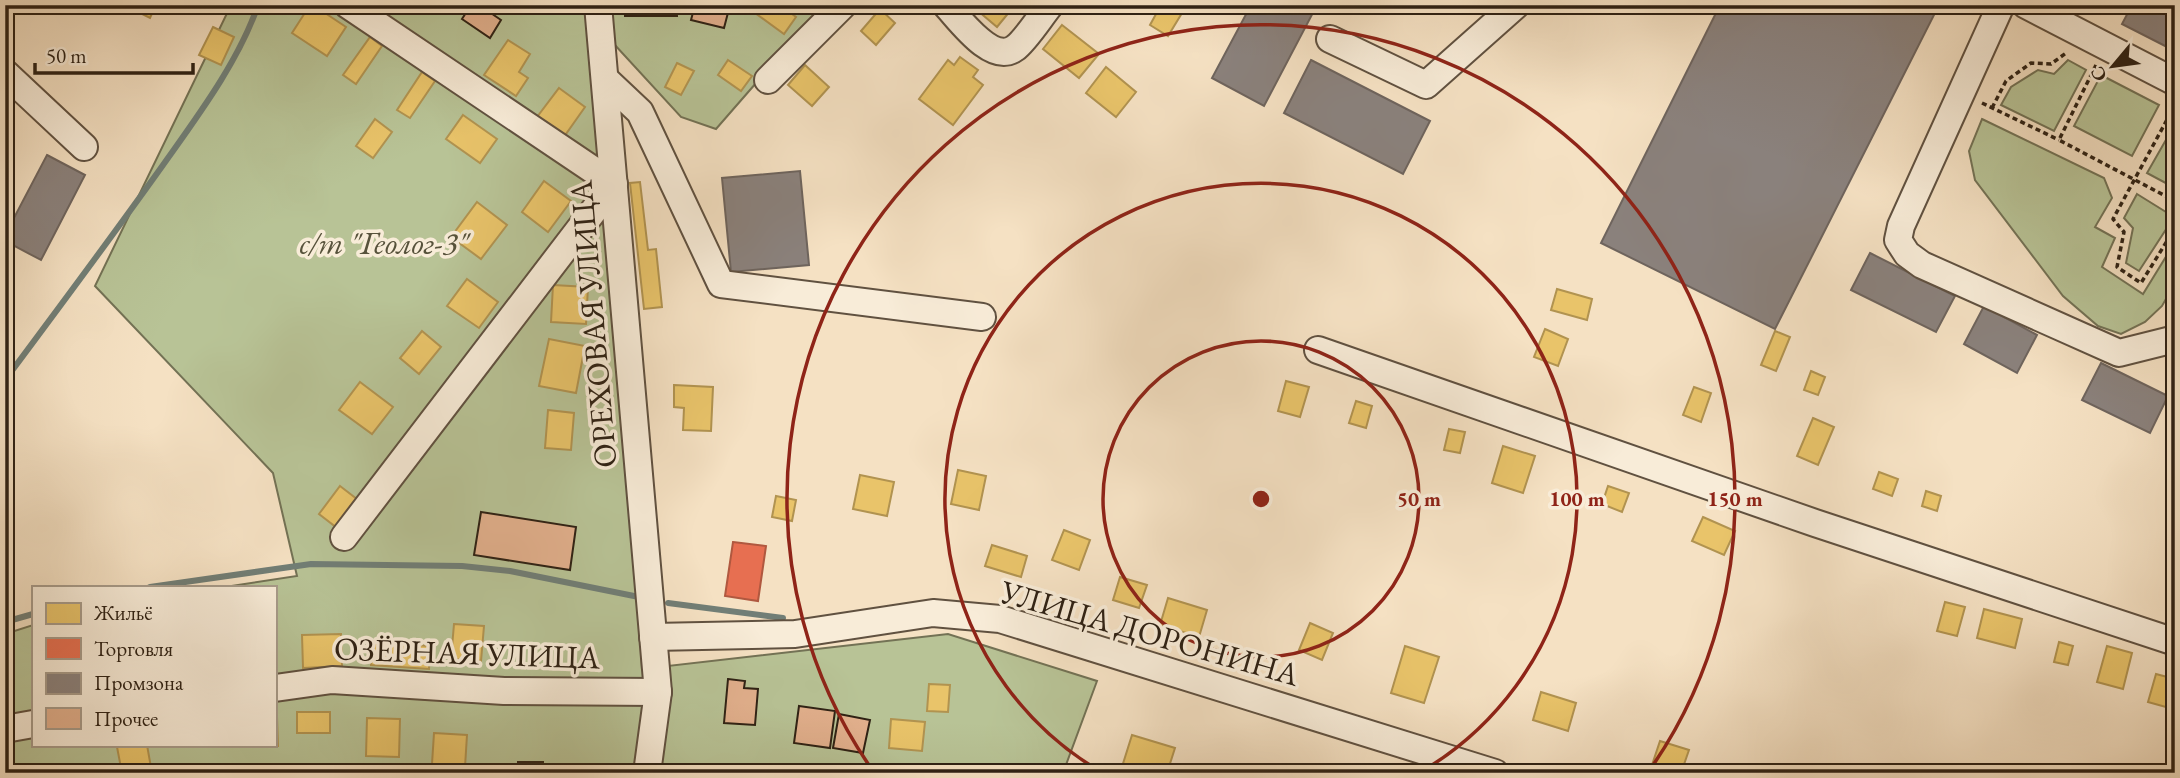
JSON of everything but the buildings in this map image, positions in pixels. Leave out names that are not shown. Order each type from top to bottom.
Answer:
[{"type":"street","points":[[344,537],[614,184],[348,5]]},
{"type":"street","name":"ОРЕХОВАЯ УЛИЦА","points":[[598,5],[658,692],[647,773]]},
{"type":"street","points":[[768,80],[843,5]]},
{"type":"street","points":[[946,5],[986,47],[997,52],[1015,48],[1050,5]]},
{"type":"street","points":[[1330,39],[1426,85],[1516,5]]},
{"type":"street","points":[[2001,5],[1901,226],[1898,240],[1907,254],[1922,265],[2119,353],[2175,339]]},
{"type":"street","points":[[2026,5],[2175,82]]},
{"type":"street","points":[[5,73],[84,147]]},
{"type":"street","points":[[605,79],[640,112],[721,284],[982,317]]},
{"type":"street","points":[[1318,350],[1815,523],[2175,642]]},
{"type":"street","name":"УЛИЦА ДОРОНИНА","points":[[653,637],[795,634],[933,613],[1000,619],[1495,773]]},
{"type":"street","name":"ОЗЁРНАЯ УЛИЦА","points":[[276,688],[332,680],[504,691],[658,692]]},
{"type":"street","points":[[5,729],[32,724]]},
{"type":"path","points":[[1992,108],[2007,80],[2031,63],[2051,64],[2070,51]]},
{"type":"path","points":[[2059,140],[2097,63],[2088,59]]},
{"type":"path","points":[[1960,93],[2059,140],[2175,201]]},
{"type":"path","points":[[2175,105],[2113,219],[2123,232],[2117,267],[2141,283],[2175,228]]},
{"type":"green space","name":"с/т \"Геолог-3\"","points":[[231,5],[824,5],[716,129],[681,117],[614,44],[642,669],[948,634],[1097,681],[1063,773],[5,773],[5,634],[32,625],[32,746],[276,746],[276,586],[232,586],[297,576],[273,473],[95,286]]},
{"type":"green space","points":[[2068,60],[2086,70],[2054,131],[2001,105],[2011,87],[2038,70],[2054,74]]},
{"type":"green space","points":[[2101,75],[2159,105],[2132,156],[2074,126]]},
{"type":"green space","points":[[1982,119],[2104,178],[2112,198],[2095,227],[2115,238],[2102,267],[2143,294],[2175,242],[2175,283],[2162,306],[2145,322],[2121,334],[2098,326],[2063,296],[1975,180],[1969,151]]},
{"type":"green space","points":[[2175,124],[2175,188],[2147,173]]},
{"type":"green space","points":[[2137,194],[2174,217],[2139,271],[2126,263],[2133,228],[2124,218]]},
{"type":"waterway","points":[[5,380],[203,108],[229,68],[258,5]]},
{"type":"waterway","points":[[157,586],[311,564],[462,566],[510,571],[639,597]]},
{"type":"waterway","points":[[668,603],[783,618]]},
{"type":"waterway","points":[[5,622],[32,614]]}]
